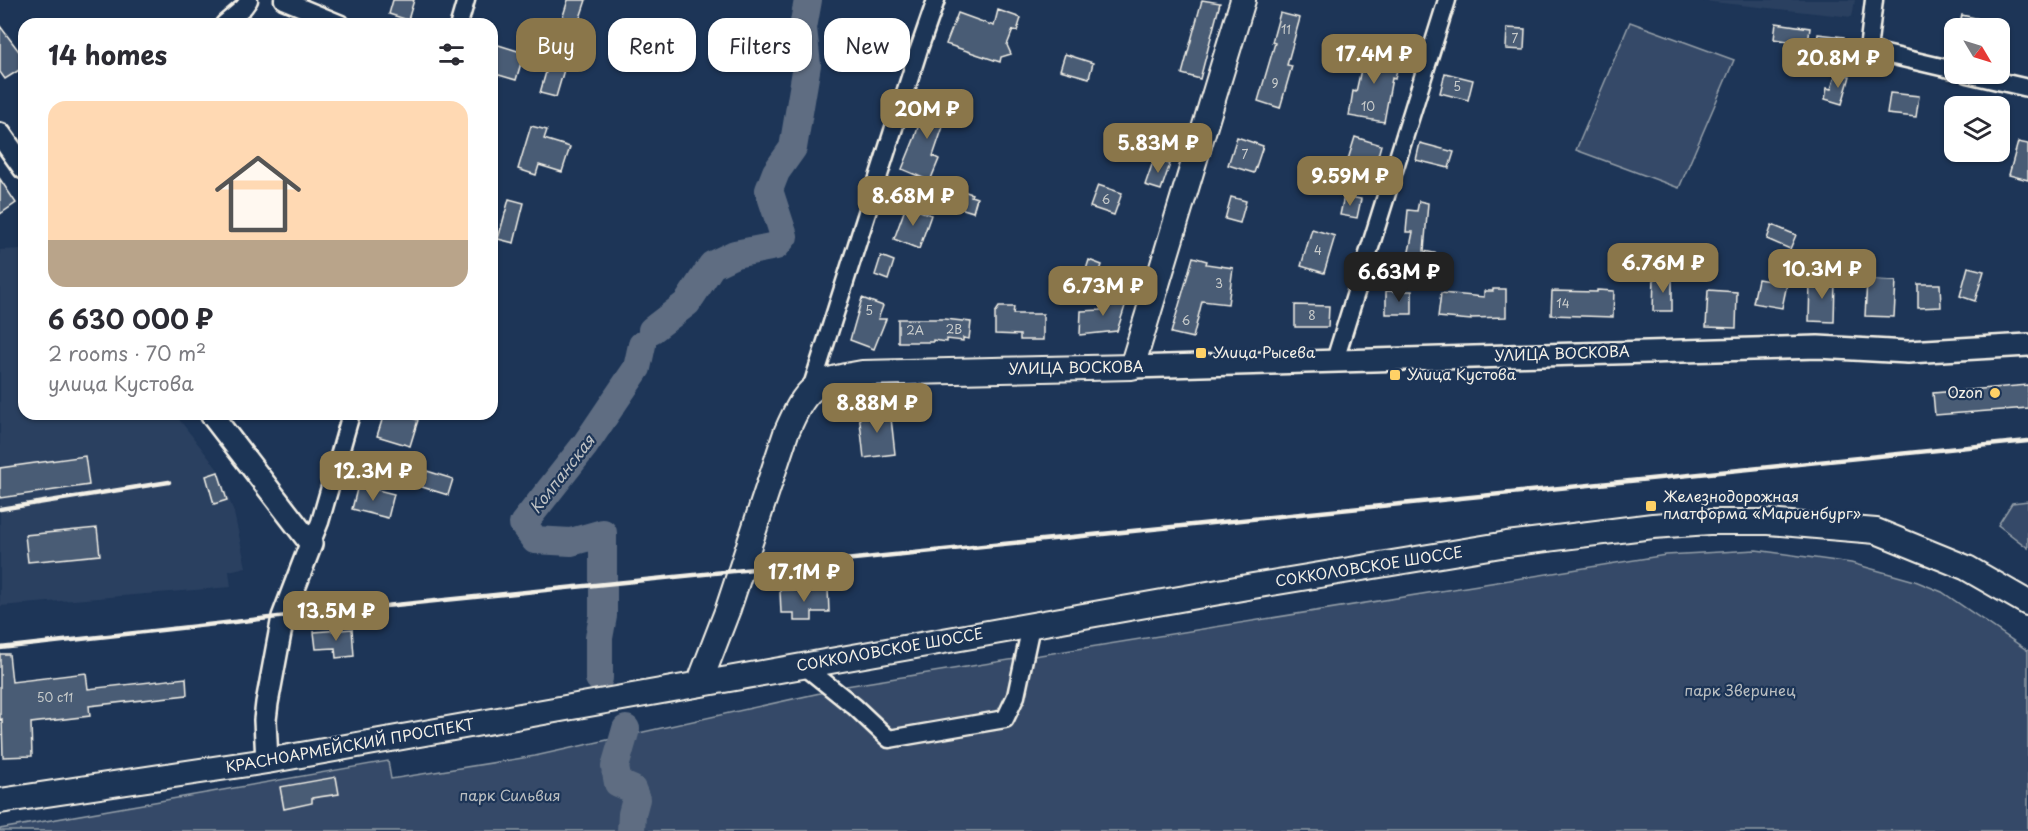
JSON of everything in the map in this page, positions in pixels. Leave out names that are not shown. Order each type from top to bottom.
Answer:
[{"type":"main road","points":[[1132,367],[1243,0]]},
{"type":"main road","name":"УЛИЦА ВОСКОВА","points":[[699,684],[738,580],[786,433],[796,411],[826,369],[862,373],[1132,367]]},
{"type":"main road","name":"СОККОЛОВСКОЕ ШОССЕ","points":[[699,684],[1241,588],[1507,544],[1653,526],[1709,522],[1767,522],[1876,531],[1968,568],[2028,603]]},
{"type":"main road","name":"КРАСНОАРМЕЙСКИЙ ПРОСПЕКТ","points":[[0,801],[267,761],[699,684]]},
{"type":"street","points":[[231,18],[249,0]]},
{"type":"street","points":[[283,0],[326,18]]},
{"type":"street","points":[[461,18],[466,0]]},
{"type":"street","points":[[826,369],[918,52],[936,0]]},
{"type":"street","points":[[1335,360],[1447,0]]},
{"type":"street","points":[[1874,0],[1868,50],[1944,68]]},
{"type":"street","points":[[2010,84],[2028,88]]},
{"type":"street","points":[[0,134],[18,160]]},
{"type":"street","name":"УЛИЦА ВОСКОВА","points":[[1132,367],[1806,348],[1908,352],[2028,345]]},
{"type":"street","points":[[216,420],[311,544]]},
{"type":"street","points":[[267,761],[265,720],[283,617],[320,522],[349,420]]},
{"type":"street","points":[[803,665],[855,707],[889,739],[957,728],[1005,719],[1016,696],[1031,626]]},
{"type":"shaded area","points":[[1694,0],[1855,0],[1852,17]]},
{"type":"shaded area","points":[[18,249],[18,420],[180,420],[219,471],[234,513],[246,567],[229,571],[231,587],[0,606],[0,250]]},
{"type":"green space","points":[[1630,22],[1734,60],[1679,188],[1576,150]]},
{"type":"green space","points":[[2028,501],[2028,548],[1998,525],[2012,503]]},
{"type":"green space","name":"парк Зверинец","points":[[1756,550],[1851,563],[1915,581],[1942,592],[2028,651],[2028,831],[0,831],[0,829],[388,761],[391,779],[535,756],[846,686],[1666,555]]},
{"type":"building","points":[[393,0],[414,0],[409,18],[389,14]]},
{"type":"building","points":[[568,0],[586,0],[580,18],[562,18]]},
{"type":"building","points":[[1202,0],[1220,3],[1200,79],[1182,74]]},
{"type":"building","points":[[998,10],[1021,18],[1017,31],[1013,30],[1007,45],[1011,54],[1001,57],[1000,62],[946,44],[958,13],[994,26]]},
{"type":"building","points":[[1280,13],[1300,18],[1287,65],[1292,66],[1280,108],[1258,101],[1275,43],[1272,42]]},
{"type":"building","points":[[1776,23],[1810,28],[1808,44],[1774,39]]},
{"type":"building","points":[[0,26],[18,50],[18,71],[5,79],[0,72]]},
{"type":"building","points":[[1507,28],[1525,29],[1524,50],[1506,49]]},
{"type":"building","points":[[1818,34],[1844,37],[1842,50],[1816,48]]},
{"type":"building","points":[[498,45],[516,50],[516,72],[518,72],[516,80],[498,75]]},
{"type":"building","points":[[1366,47],[1400,55],[1395,79],[1392,78],[1384,122],[1349,116],[1353,91],[1356,92]]},
{"type":"building","points":[[1065,54],[1093,63],[1089,78],[1060,70]]},
{"type":"building","points":[[546,72],[563,72],[556,97],[540,93]]},
{"type":"building","points":[[1445,73],[1473,80],[1468,100],[1440,93]]},
{"type":"building","points":[[1836,73],[1850,76],[1842,104],[1825,99],[1827,88],[1831,89]]},
{"type":"building","points":[[1890,93],[1919,96],[1916,117],[1887,114]]},
{"type":"building","points":[[927,98],[950,106],[933,156],[939,159],[930,181],[902,169]]},
{"type":"building","points":[[531,126],[547,130],[544,139],[570,147],[562,172],[539,165],[536,175],[518,169]]},
{"type":"building","points":[[1237,137],[1263,146],[1254,173],[1228,165]]},
{"type":"building","points":[[1355,137],[1381,145],[1373,174],[1346,166]]},
{"type":"building","points":[[2018,142],[2028,144],[2028,180],[2009,175]]},
{"type":"building","points":[[1420,143],[1454,152],[1449,168],[1416,160]]},
{"type":"building","points":[[1154,159],[1170,164],[1161,190],[1145,185]]},
{"type":"building","points":[[0,179],[16,203],[0,214]]},
{"type":"building","points":[[940,183],[972,194],[971,196],[977,198],[973,212],[934,200]]},
{"type":"building","points":[[1098,185],[1122,193],[1114,215],[1090,207]]},
{"type":"building","points":[[1344,196],[1361,199],[1357,218],[1340,215]]},
{"type":"building","points":[[1231,197],[1246,201],[1240,223],[1225,219]]},
{"type":"building","points":[[509,199],[524,203],[514,243],[498,239]]},
{"type":"building","points":[[1419,201],[1428,203],[1424,251],[1439,254],[1435,272],[1406,266],[1413,232],[1406,232],[1408,210],[1417,211]]},
{"type":"building","points":[[906,206],[931,215],[919,249],[894,239]]},
{"type":"building","points":[[1772,225],[1796,235],[1790,249],[1767,239]]},
{"type":"building","points":[[1312,229],[1335,236],[1324,273],[1301,266]]},
{"type":"building","points":[[881,256],[894,261],[888,280],[875,275]]},
{"type":"building","points":[[1193,257],[1207,261],[1206,264],[1233,268],[1228,304],[1202,301],[1193,338],[1171,333]]},
{"type":"building","points":[[1089,260],[1102,265],[1097,280],[1084,276]]},
{"type":"building","points":[[1968,267],[1984,271],[1975,301],[1960,296]]},
{"type":"building","points":[[1654,276],[1672,276],[1672,311],[1653,311]]},
{"type":"building","points":[[1758,279],[1787,284],[1782,308],[1753,303]]},
{"type":"building","points":[[1810,279],[1835,280],[1834,322],[1809,321]]},
{"type":"building","points":[[1867,280],[1896,281],[1894,317],[1865,316]]},
{"type":"building","points":[[1918,284],[1940,284],[1941,307],[1918,308]]},
{"type":"building","points":[[1493,289],[1506,289],[1506,317],[1471,318],[1471,320],[1438,317],[1441,293],[1484,297],[1484,291],[1493,291]]},
{"type":"building","points":[[1597,290],[1614,291],[1613,317],[1551,315],[1552,291],[1597,292]]},
{"type":"building","points":[[1708,290],[1737,292],[1736,328],[1706,327]]},
{"type":"building","points":[[1386,291],[1412,291],[1412,314],[1386,314]]},
{"type":"building","points":[[1106,294],[1127,300],[1117,331],[1080,335],[1081,311],[1101,310]]},
{"type":"building","points":[[862,298],[883,306],[878,319],[886,319],[874,349],[850,340]]},
{"type":"building","points":[[1295,305],[1329,306],[1328,327],[1295,327]]},
{"type":"building","points":[[999,307],[1014,307],[1013,314],[1043,314],[1043,340],[1020,340],[1020,335],[995,334],[995,313]]},
{"type":"building","points":[[898,319],[945,319],[971,322],[969,339],[963,338],[963,341],[947,339],[947,342],[933,340],[933,342],[898,342]]},
{"type":"building","points":[[2028,385],[2028,408],[1935,415],[1933,393]]},
{"type":"building","points":[[890,409],[895,454],[864,458],[859,413]]},
{"type":"building","points":[[382,420],[418,420],[410,446],[377,436]]},
{"type":"building","points":[[85,456],[89,485],[0,498],[0,468]]},
{"type":"building","points":[[427,471],[453,479],[448,495],[422,487]]},
{"type":"building","points":[[218,472],[227,500],[214,504],[206,476]]},
{"type":"building","points":[[358,485],[394,494],[388,518],[352,509]]},
{"type":"building","points":[[97,528],[100,555],[28,562],[25,535]]},
{"type":"building","points":[[828,588],[829,612],[812,612],[812,621],[794,621],[794,613],[781,613],[780,590]]},
{"type":"building","points":[[352,629],[354,656],[336,658],[335,648],[316,649],[314,632]]},
{"type":"building","points":[[0,654],[9,654],[12,682],[86,673],[88,689],[186,678],[187,695],[89,706],[90,716],[31,723],[32,756],[3,757],[2,719],[0,720]]},
{"type":"building","points":[[336,777],[339,794],[312,798],[312,803],[284,809],[280,787]]},
{"type":"waterway","name":"Колпанская","points":[[652,330],[687,303],[712,265],[735,254],[776,246],[784,236],[769,190],[776,172],[793,148],[807,65],[803,28],[808,0]]},
{"type":"waterway","name":"Колпанская","points":[[599,678],[599,638],[603,616],[603,533],[571,542],[535,540],[523,524],[585,445],[637,368],[642,345]]},
{"type":"waterway","name":"Колпанская","points":[[626,729],[615,767],[618,783],[632,789],[636,799],[631,831]]},
{"type":"waterway","points":[[618,783],[608,781],[604,773],[610,762],[619,754]]},
{"type":"railway","points":[[0,648],[296,615],[2028,441]]},
{"type":"railway","points":[[0,509],[169,482]]},
{"type":"place","name":"Улица Рысева","points":[[1201,353]]},
{"type":"place","name":"Улица Кустова","points":[[1395,375]]},
{"type":"place","name":"Ozon","points":[[1995,393]]},
{"type":"place","name":"Железнодорожная платформа «Мариенбург»","points":[[1651,506]]},
{"type":"park label","name":"парк Сильвия","points":[[510,796]]}]
